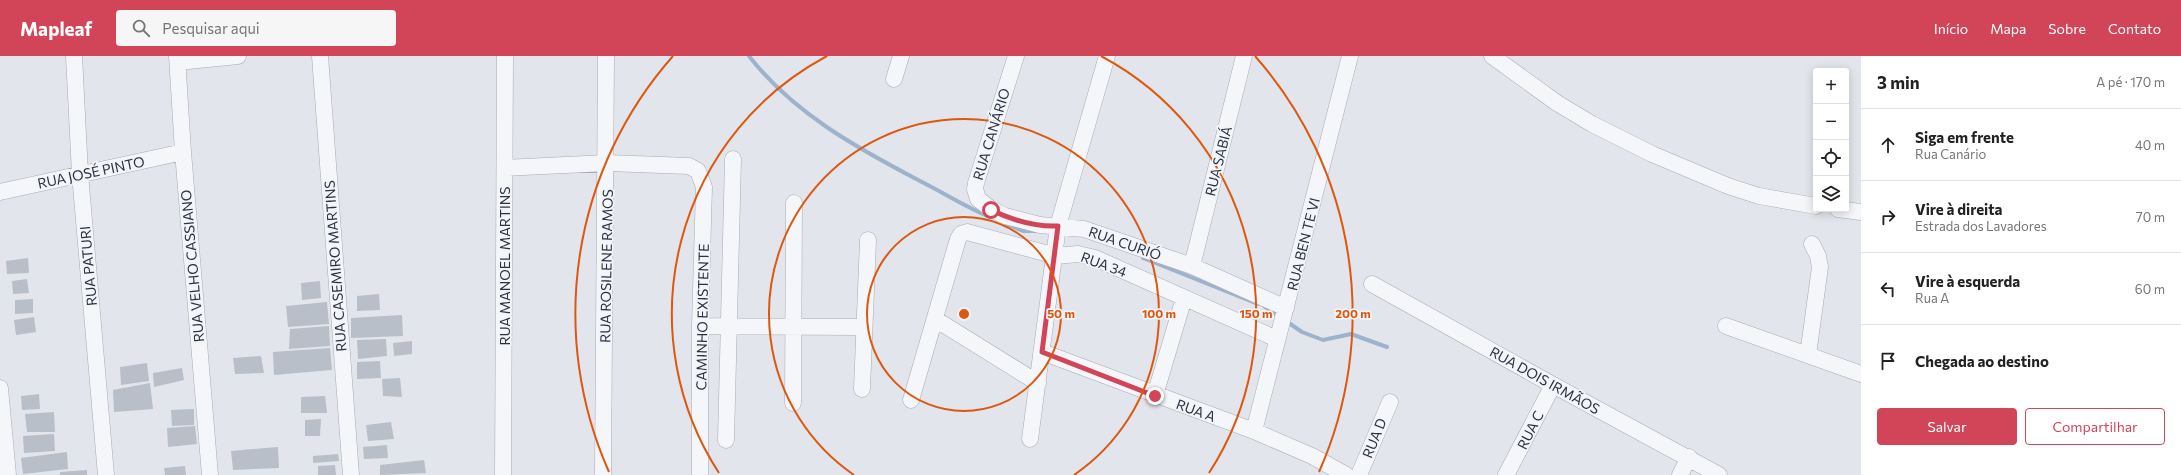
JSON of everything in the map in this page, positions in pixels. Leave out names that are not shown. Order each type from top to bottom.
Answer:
[{"type":"street","name":"RUA PATURI","points":[[74,56],[80,174],[106,475]]},
{"type":"street","points":[[177,59],[238,56]]},
{"type":"street","name":"RUA CASEMIRO MARTINS","points":[[320,56],[351,475]]},
{"type":"street","name":"RUA MANOEL MARTINS","points":[[503,475],[506,56]]},
{"type":"street","name":"RUA ROSILENE RAMOS","points":[[603,475],[606,56]]},
{"type":"street","points":[[894,79],[901,56]]},
{"type":"street","name":"RUA CANÁRIO","points":[[1016,56],[976,183],[976,194],[981,202],[1005,216],[1029,223],[1058,228]]},
{"type":"street","points":[[1030,439],[1058,228],[1107,56]]},
{"type":"street","name":"RUA SABIÁ","points":[[1192,266],[1244,56]]},
{"type":"street","name":"RUA BEN TE VI","points":[[1254,431],[1350,56]]},
{"type":"street","points":[[1492,56],[1557,103],[1592,124],[1652,154],[1728,186],[1759,196],[1813,205]]},
{"type":"street","name":"RUA VELHO CASSIANO","points":[[177,59],[183,152],[210,475]]},
{"type":"street","name":"RUA JOSÉ PINTO","points":[[0,192],[183,152]]},
{"type":"street","points":[[726,440],[733,159]]},
{"type":"street","points":[[505,168],[606,163]]},
{"type":"street","name":"CAMINHO EXISTENTE","points":[[606,163],[689,166],[698,171],[704,187],[700,326],[700,475]]},
{"type":"street","points":[[793,404],[794,203]]},
{"type":"street","points":[[1849,210],[1861,212]]},
{"type":"street","name":"RUA CURIÓ","points":[[1058,228],[1081,228],[1192,266]]},
{"type":"street","name":"RUA 34","points":[[911,400],[958,239],[963,233],[1094,258],[1184,298],[1278,335]]},
{"type":"street","points":[[862,389],[868,240]]},
{"type":"street","points":[[1808,355],[1820,267],[1818,256],[1812,244]]},
{"type":"street","points":[[1192,266],[1285,311]]},
{"type":"street","name":"RUA DOIS IRMÃOS","points":[[1372,284],[1553,385],[1689,457],[1719,475]]},
{"type":"street","points":[[1155,396],[1184,298]]},
{"type":"street","points":[[935,319],[1038,383]]},
{"type":"street","points":[[700,326],[864,327]]},
{"type":"street","points":[[1726,326],[1861,374]]},
{"type":"street","name":"RUA A","points":[[1042,352],[1155,396],[1254,431],[1312,456],[1346,475]]},
{"type":"street","name":"RUA C","points":[[1506,475],[1553,385]]},
{"type":"street","points":[[0,388],[8,475]]},
{"type":"street","name":"RUA D","points":[[1359,475],[1390,402]]},
{"type":"street","points":[[1680,475],[1689,457]]},
{"type":"building","points":[[28,258],[29,273],[7,274],[6,261]]},
{"type":"building","points":[[27,279],[29,293],[13,294],[12,281]]},
{"type":"building","points":[[320,281],[321,298],[302,300],[301,283]]},
{"type":"building","points":[[379,294],[380,310],[357,311],[357,296]]},
{"type":"building","points":[[33,299],[33,313],[15,314],[15,300]]},
{"type":"building","points":[[327,302],[329,324],[288,327],[286,306]]},
{"type":"building","points":[[402,315],[403,336],[351,338],[351,318]]},
{"type":"building","points":[[34,317],[36,332],[16,335],[14,320]]},
{"type":"building","points":[[329,326],[330,346],[289,349],[290,329]]},
{"type":"building","points":[[386,339],[387,356],[358,359],[357,340]]},
{"type":"building","points":[[412,341],[412,354],[394,356],[393,343]]},
{"type":"building","points":[[330,348],[332,370],[274,375],[273,352]]},
{"type":"building","points":[[261,356],[264,373],[235,374],[233,358]]},
{"type":"building","points":[[380,361],[381,378],[357,379],[357,362]]},
{"type":"building","points":[[147,363],[149,381],[121,385],[120,367]]},
{"type":"building","points":[[182,368],[184,380],[154,387],[153,373]]},
{"type":"building","points":[[400,378],[402,397],[383,396],[382,379]]},
{"type":"building","points":[[150,383],[153,409],[114,412],[113,390]]},
{"type":"building","points":[[39,394],[40,409],[22,410],[21,396]]},
{"type":"building","points":[[325,396],[327,413],[301,413],[301,397]]},
{"type":"building","points":[[194,409],[194,425],[172,426],[171,410]]},
{"type":"building","points":[[54,412],[55,432],[27,432],[25,414]]},
{"type":"building","points":[[321,419],[320,436],[305,436],[305,420]]},
{"type":"building","points":[[391,422],[394,439],[368,441],[366,425]]},
{"type":"building","points":[[195,426],[197,444],[168,447],[167,428]]},
{"type":"building","points":[[54,434],[55,451],[24,453],[23,436]]},
{"type":"building","points":[[387,445],[388,458],[364,459],[363,447]]},
{"type":"building","points":[[278,447],[279,468],[233,470],[231,451]]},
{"type":"building","points":[[67,452],[68,469],[23,474],[21,458]]},
{"type":"building","points":[[338,454],[339,461],[313,463],[313,456]]},
{"type":"building","points":[[424,460],[426,473],[380,475],[380,465]]},
{"type":"building","points":[[335,465],[336,475],[318,475],[318,466]]},
{"type":"building","points":[[185,466],[186,475],[165,475],[164,468]]},
{"type":"building","points":[[87,470],[87,475],[60,475],[60,472]]},
{"type":"waterway","points":[[749,56],[785,95],[827,128],[873,156],[990,217]]},
{"type":"waterway","points":[[1006,224],[1023,231],[1036,231]]},
{"type":"waterway","points":[[1143,258],[1258,304]]},
{"type":"waterway","points":[[1264,306],[1280,317]]},
{"type":"waterway","points":[[1286,321],[1302,332],[1323,340],[1351,334],[1387,347]]},
{"type":"route","points":[[991,210],[1016,220],[1048,226],[1058,226],[1056,256],[1042,352],[1155,396]]}]
